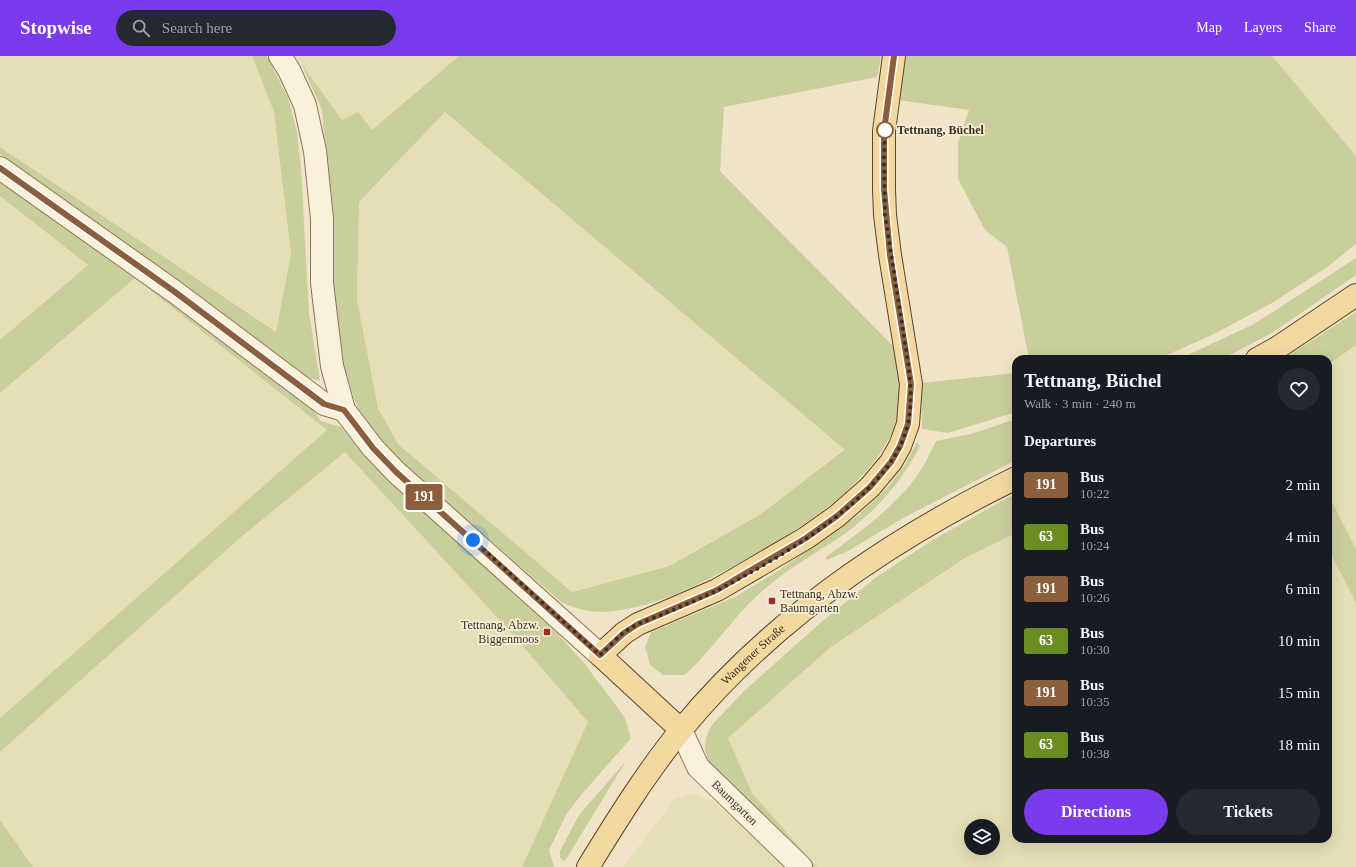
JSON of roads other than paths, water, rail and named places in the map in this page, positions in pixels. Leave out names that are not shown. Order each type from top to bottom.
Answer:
[{"type":"main road","points":[[681,730],[600,655],[624,633],[638,624],[717,590],[806,538],[837,516],[870,487],[891,462],[900,446],[908,424],[911,384],[890,255],[884,189],[884,131],[894,56]]},
{"type":"main road","points":[[1264,355],[1356,295]]},
{"type":"main road","name":"Wangener Straße","points":[[588,867],[620,814],[681,730],[716,690],[766,642],[858,570],[924,527],[977,497],[1012,480]]},
{"type":"street","points":[[280,56],[289,70],[305,105],[315,151],[322,219],[322,283],[326,330],[332,366],[344,410],[373,448],[396,472],[600,655]]},
{"type":"street","points":[[0,168],[175,292],[324,404],[344,410]]},
{"type":"street","name":"Baumgarten","points":[[681,730],[698,767],[802,867]]},
{"type":"place","name":"Tettnang, Büchel","points":[[885,130]]},
{"type":"place","name":"Tettnang, Abzw. Baumgarten","points":[[772,601]]},
{"type":"place","name":"Tettnang, Abzw. Biggenmoos","points":[[547,632]]}]
